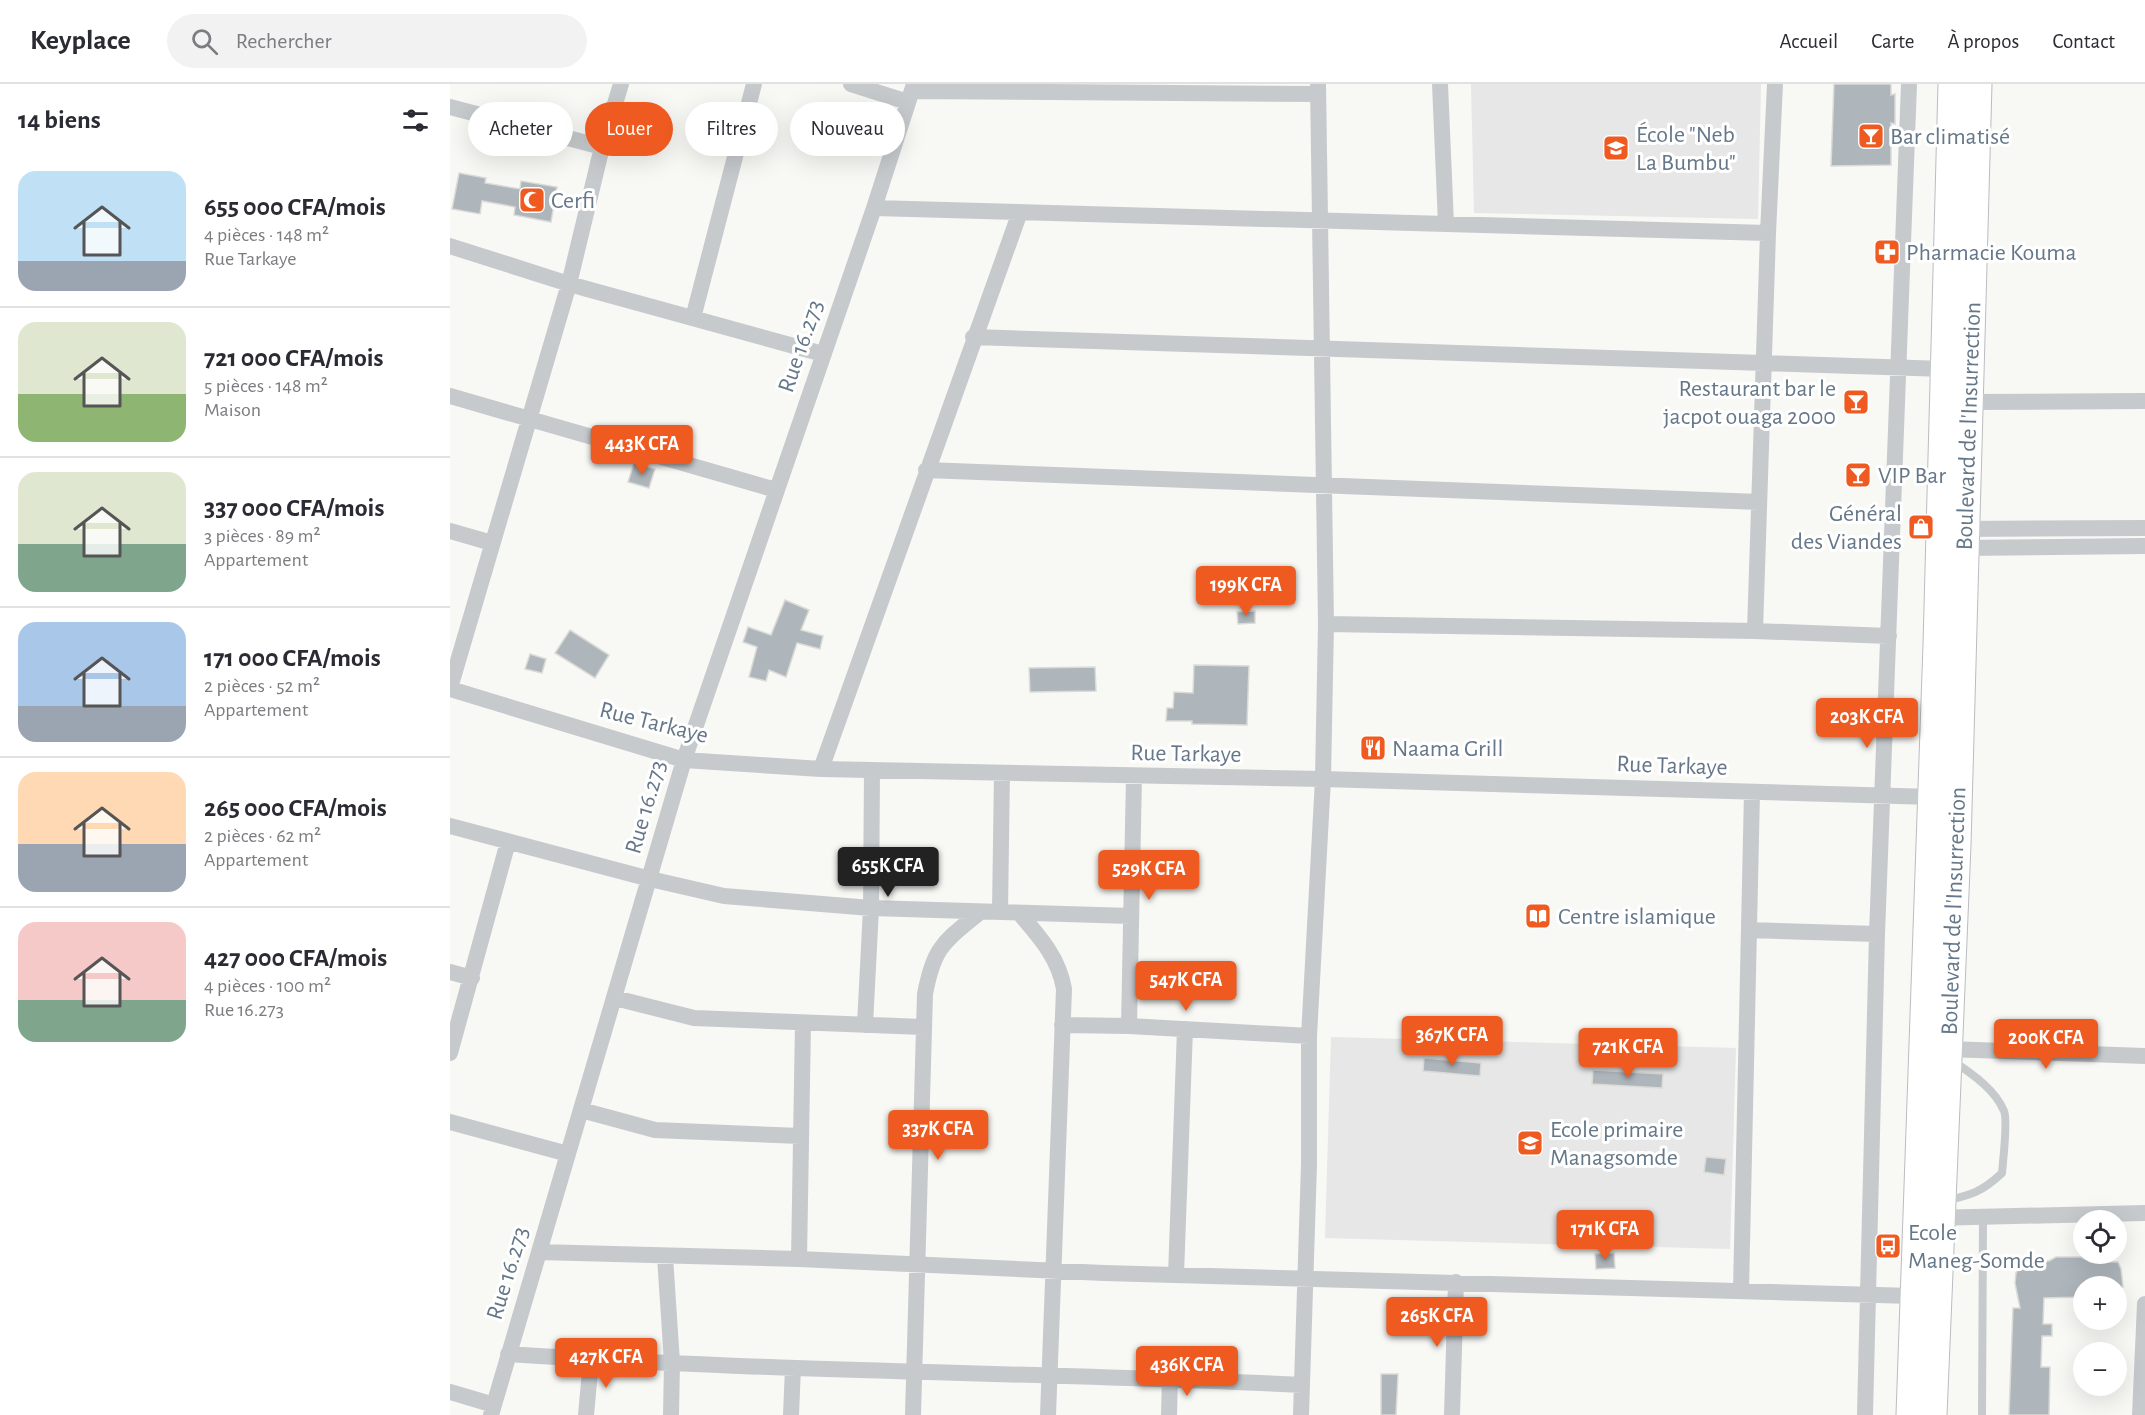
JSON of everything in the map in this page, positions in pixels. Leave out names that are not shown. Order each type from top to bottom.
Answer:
[{"type":"main road","name":"Boulevard de l'Insurrection","points":[[1910,1415],[1913,1296],[1933,1213],[1947,1053],[1957,833],[1952,538],[1944,369],[1952,84]]},
{"type":"main road","name":"Boulevard de l'Insurrection","points":[[1934,1415],[1932,797],[1952,538],[1969,402],[1978,84]]},
{"type":"street","points":[[616,102],[621,84]]},
{"type":"street","points":[[693,318],[754,84]]},
{"type":"street","points":[[851,84],[912,92],[1318,89],[1326,624],[1323,779],[1309,1035],[1309,1164],[1300,1415]]},
{"type":"street","points":[[1440,84],[1446,224]]},
{"type":"street","points":[[1755,631],[1775,84]]},
{"type":"street","points":[[1865,1415],[1877,934],[1909,84]]},
{"type":"street","name":"Rue 16.273","points":[[493,1410],[684,760],[912,92]]},
{"type":"street","points":[[450,107],[585,143]]},
{"type":"street","points":[[450,689],[569,284],[600,156]]},
{"type":"street","points":[[874,208],[1768,233]]},
{"type":"street","points":[[820,769],[973,337],[1020,212]]},
{"type":"street","points":[[450,246],[569,284],[823,354]]},
{"type":"street","points":[[973,337],[1944,369]]},
{"type":"street","points":[[450,396],[776,490]]},
{"type":"street","points":[[1969,402],[2145,401]]},
{"type":"street","points":[[926,470],[1759,502]]},
{"type":"street","points":[[1952,538],[2145,528]]},
{"type":"street","points":[[450,531],[492,543]]},
{"type":"street","points":[[1952,538],[2145,546]]},
{"type":"street","points":[[1326,624],[1755,631],[1889,636]]},
{"type":"street","name":"Rue Tarkaye","points":[[450,689],[684,760],[820,769],[1323,779],[1932,797]]},
{"type":"street","points":[[865,1025],[871,908],[872,770]]},
{"type":"street","points":[[1000,911],[1002,773]]},
{"type":"street","points":[[1129,1026],[1134,776]]},
{"type":"street","points":[[1741,1291],[1752,792]]},
{"type":"street","points":[[450,826],[650,879],[724,896],[871,908],[1131,916]]},
{"type":"street","points":[[450,1053],[508,842]]},
{"type":"street","points":[[913,1415],[923,1027],[930,969],[936,953],[946,940],[980,912]]},
{"type":"street","points":[[1019,913],[1048,949],[1062,976],[1064,989],[1048,1415]]},
{"type":"street","points":[[1749,930],[1877,934]]},
{"type":"street","points":[[450,972],[471,978]]},
{"type":"street","points":[[615,998],[694,1018],[923,1027]]},
{"type":"street","points":[[799,1259],[803,1023]]},
{"type":"street","points":[[1062,1025],[1309,1035]]},
{"type":"street","points":[[1176,1275],[1185,1029]]},
{"type":"street","points":[[1947,1053],[2145,1056]]},
{"type":"street","points":[[581,1110],[655,1130],[801,1136]]},
{"type":"street","points":[[450,1122],[568,1154]]},
{"type":"street","points":[[1933,1213],[1983,1217],[2145,1213]]},
{"type":"street","points":[[539,1252],[799,1259],[1176,1275],[1913,1296]]},
{"type":"street","points":[[665,1257],[672,1362],[671,1415]]},
{"type":"street","points":[[1452,1415],[1456,1282]]},
{"type":"street","points":[[2140,1415],[2145,1304]]},
{"type":"street","points":[[508,1354],[591,1360],[793,1368],[1302,1385]]},
{"type":"street","points":[[586,1415],[591,1360]]},
{"type":"street","points":[[791,1415],[793,1368]]},
{"type":"street","points":[[1169,1415],[1170,1379]]},
{"type":"street","points":[[450,1392],[493,1410]]},
{"type":"lane","points":[[1933,1213],[1988,1187],[2002,1173],[2005,1113],[1993,1094],[1977,1077],[1947,1053]]},
{"type":"lane","points":[[1982,1415],[1983,1217]]},
{"type":"shaded area","name":"École \"Neb La Bumbu\"","points":[[1471,84],[1761,84],[1758,219],[1474,213]]},
{"type":"shaded area","name":"Ecole primaire Managsomde","points":[[1331,1037],[1736,1048],[1730,1249],[1325,1238]]},
{"type":"building","points":[[1834,84],[1891,84],[1891,95],[1895,94],[1895,124],[1891,123],[1891,165],[1831,166]]},
{"type":"building","points":[[459,173],[486,178],[485,183],[520,189],[521,181],[557,187],[551,222],[514,215],[515,207],[482,201],[480,214],[452,209]]},
{"type":"building","points":[[634,463],[655,469],[649,488],[628,482]]},
{"type":"building","points":[[785,600],[809,610],[801,630],[823,636],[820,649],[797,643],[786,677],[769,670],[766,681],[749,677],[757,647],[743,642],[748,627],[771,635]]},
{"type":"building","points":[[1255,611],[1255,623],[1238,624],[1237,612]]},
{"type":"building","points":[[570,630],[609,655],[595,678],[555,653]]},
{"type":"building","points":[[530,654],[546,659],[542,673],[525,669]]},
{"type":"building","points":[[1194,665],[1249,666],[1247,725],[1166,721],[1167,708],[1173,708],[1174,692],[1193,693]]},
{"type":"building","points":[[1095,667],[1096,691],[1030,692],[1029,668]]},
{"type":"building","points":[[1424,1058],[1481,1063],[1480,1076],[1423,1071]]},
{"type":"building","points":[[1593,1070],[1663,1074],[1662,1088],[1592,1084]]},
{"type":"building","points":[[1706,1157],[1726,1159],[1724,1175],[1704,1172]]},
{"type":"building","points":[[1614,1253],[1615,1268],[1596,1269],[1595,1254]]},
{"type":"building","points":[[2056,1257],[2073,1257],[2073,1264],[2119,1264],[2122,1276],[2073,1276],[2073,1297],[2044,1298],[2043,1324],[2052,1324],[2052,1336],[2042,1336],[2041,1367],[2050,1367],[2049,1415],[2009,1415],[2013,1308],[2020,1308],[2015,1283],[2016,1273],[2020,1261],[2049,1261]]},
{"type":"building","points":[[1381,1374],[1398,1374],[1396,1415],[1381,1415]]},
{"type":"place","name":"Bar climatisé","points":[[1871,136]]},
{"type":"place","name":"École \"Neb La Bumbu\"","points":[[1616,148]]},
{"type":"place","name":"Cerfi","points":[[532,200]]},
{"type":"place","name":"Pharmacie Kouma","points":[[1887,252]]},
{"type":"place","name":"Restaurant bar le jacpot ouaga 2000","points":[[1856,402]]},
{"type":"place","name":"VIP Bar","points":[[1858,475]]},
{"type":"place","name":"Général des Viandes","points":[[1921,527]]},
{"type":"place","name":"Naama Grill","points":[[1373,748]]},
{"type":"place","name":"Centre islamique","points":[[1538,916]]},
{"type":"place","name":"Ecole primaire Managsomde","points":[[1530,1143]]},
{"type":"place","name":"Ecole Maneg-Somde","points":[[1888,1246]]}]
